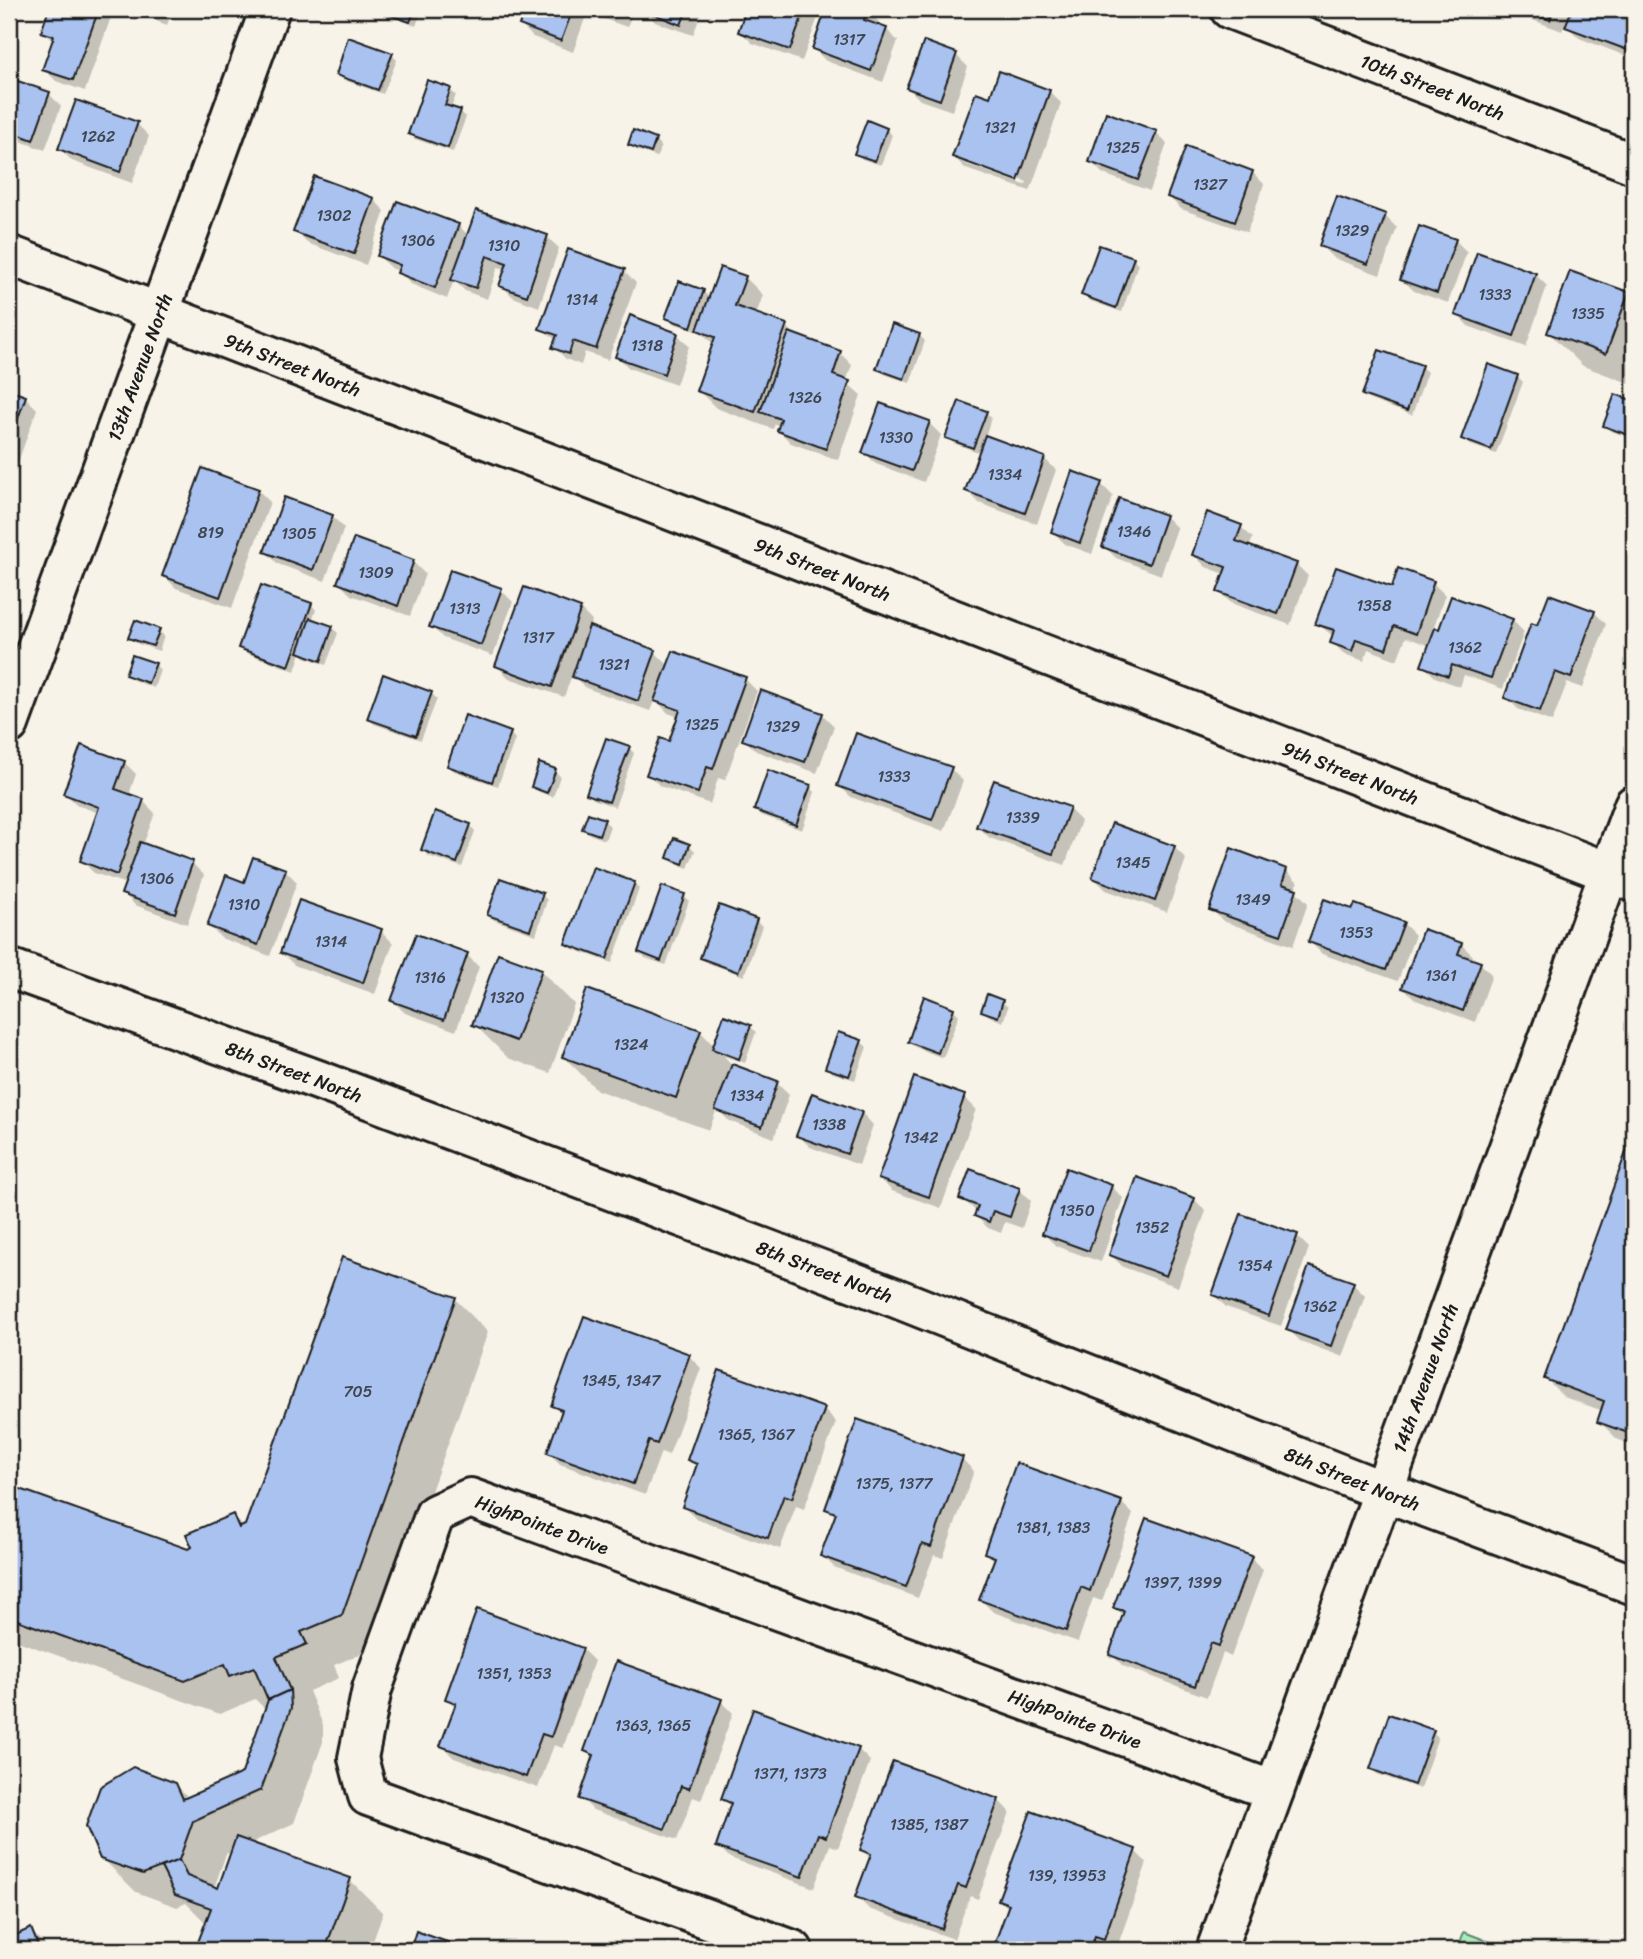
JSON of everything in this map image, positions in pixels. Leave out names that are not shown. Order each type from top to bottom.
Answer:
[{"type":"street","name":"13th Avenue North","points":[[9,724],[270,9]]},
{"type":"street","name":"10th Street North","points":[[1230,9],[1634,164]]},
{"type":"street","name":"9th Street North","points":[[9,255],[1622,877]]},
{"type":"street","name":"14th Avenue North","points":[[1216,1950],[1383,1491],[1622,877],[1634,805]]},
{"type":"street","name":"8th Street North","points":[[9,968],[321,1081],[883,1293],[1383,1491],[1634,1585]]},
{"type":"street","name":"HighPointe Drive","points":[[793,1950],[368,1796],[358,1758],[372,1689],[435,1514],[470,1498],[1274,1791]]},
{"type":"green space","points":[[1464,1932],[1511,1950],[1457,1950]]},
{"type":"building","points":[[49,9],[99,9],[73,80],[42,70],[54,36],[41,32]]},
{"type":"building","points":[[373,9],[415,9],[410,22]]},
{"type":"building","points":[[525,9],[573,9],[561,41],[519,25]]},
{"type":"building","points":[[594,9],[618,9],[615,16]]},
{"type":"building","points":[[641,9],[687,9],[681,25]]},
{"type":"building","points":[[746,9],[805,9],[790,50],[738,32]]},
{"type":"building","points":[[826,9],[848,14],[850,9],[868,9],[864,20],[887,28],[871,71],[812,49]]},
{"type":"building","points":[[1520,9],[1554,9],[1550,20]]},
{"type":"building","points":[[1572,9],[1634,9],[1633,52],[1565,27]]},
{"type":"building","points":[[348,37],[393,53],[378,90],[336,75]]},
{"type":"building","points":[[924,41],[957,53],[940,100],[906,88]]},
{"type":"building","points":[[999,71],[1050,90],[1018,181],[952,157],[976,92],[990,97]]},
{"type":"building","points":[[9,78],[50,92],[33,140],[9,131]]},
{"type":"building","points":[[427,80],[451,88],[445,105],[461,110],[448,148],[408,134]]},
{"type":"building","points":[[76,100],[138,122],[120,172],[58,149]]},
{"type":"building","points":[[1106,112],[1157,131],[1138,180],[1089,162]]},
{"type":"building","points":[[867,120],[887,128],[875,161],[854,154]]},
{"type":"building","points":[[633,130],[656,139],[651,153],[628,145]]},
{"type":"building","points":[[1186,146],[1253,171],[1235,222],[1167,197]]},
{"type":"building","points":[[314,176],[374,198],[354,254],[293,232]]},
{"type":"building","points":[[1337,196],[1386,214],[1368,264],[1319,246]]},
{"type":"building","points":[[397,201],[459,224],[435,288],[397,273],[400,265],[377,256]]},
{"type":"building","points":[[476,210],[548,235],[527,296],[499,286],[507,263],[487,256],[476,288],[451,280]]},
{"type":"building","points":[[1419,226],[1456,239],[1437,293],[1400,280]]},
{"type":"building","points":[[1099,245],[1134,257],[1116,308],[1081,295]]},
{"type":"building","points":[[568,249],[625,269],[596,349],[573,341],[569,354],[552,348],[557,335],[539,329]]},
{"type":"building","points":[[1477,252],[1536,273],[1514,336],[1455,315]]},
{"type":"building","points":[[720,267],[746,276],[735,306],[787,324],[755,412],[696,391],[715,337],[697,330]]},
{"type":"building","points":[[1570,271],[1629,292],[1606,354],[1547,333]]},
{"type":"building","points":[[679,281],[704,290],[691,327],[665,318]]},
{"type":"building","points":[[630,315],[678,333],[664,374],[615,357]]},
{"type":"building","points":[[892,324],[920,334],[904,379],[876,369]]},
{"type":"building","points":[[789,332],[841,351],[833,375],[850,381],[826,449],[777,431],[781,419],[760,412]]},
{"type":"building","points":[[1379,350],[1422,365],[1407,411],[1362,395]]},
{"type":"building","points":[[1488,364],[1518,375],[1491,450],[1461,439]]},
{"type":"building","points":[[9,390],[26,396],[9,443]]},
{"type":"building","points":[[1615,394],[1634,401],[1634,437],[1603,426]]},
{"type":"building","points":[[959,401],[987,411],[973,448],[945,438]]},
{"type":"building","points":[[880,403],[930,421],[912,471],[862,453]]},
{"type":"building","points":[[985,435],[1045,457],[1025,513],[965,491]]},
{"type":"building","points":[[202,468],[259,489],[220,597],[162,576]]},
{"type":"building","points":[[1072,471],[1102,482],[1080,543],[1051,532]]},
{"type":"building","points":[[284,497],[333,515],[313,570],[264,552]]},
{"type":"building","points":[[1119,498],[1166,515],[1149,564],[1102,547]]},
{"type":"building","points":[[1207,512],[1242,525],[1236,541],[1297,563],[1278,614],[1217,592],[1226,567],[1192,555]]},
{"type":"building","points":[[354,538],[414,560],[398,606],[337,583]]},
{"type":"building","points":[[1336,567],[1392,587],[1398,568],[1434,581],[1416,634],[1394,626],[1386,649],[1356,639],[1352,651],[1330,643],[1334,630],[1315,624]]},
{"type":"building","points":[[450,570],[502,588],[481,645],[429,627]]},
{"type":"building","points":[[261,585],[312,603],[289,666],[238,648]]},
{"type":"building","points":[[524,587],[581,608],[552,687],[495,666]]},
{"type":"building","points":[[1549,594],[1595,611],[1571,678],[1555,672],[1540,711],[1504,698],[1531,623],[1537,625]]},
{"type":"building","points":[[1451,596],[1513,619],[1491,678],[1452,665],[1448,676],[1421,666],[1435,628],[1439,629]]},
{"type":"building","points":[[310,618],[333,626],[321,661],[298,652]]},
{"type":"building","points":[[135,620],[160,629],[153,646],[128,638]]},
{"type":"building","points":[[589,626],[656,650],[638,701],[572,677]]},
{"type":"building","points":[[673,651],[746,677],[713,769],[707,767],[698,793],[646,775],[660,738],[669,741],[680,710],[654,701]]},
{"type":"building","points":[[132,655],[156,663],[148,683],[125,675]]},
{"type":"building","points":[[383,674],[432,692],[416,736],[367,719]]},
{"type":"building","points":[[760,690],[823,713],[805,762],[742,740]]},
{"type":"building","points":[[465,715],[511,732],[492,782],[447,766]]},
{"type":"building","points":[[856,733],[952,767],[932,820],[837,786]]},
{"type":"building","points":[[606,738],[630,746],[609,802],[586,794]]},
{"type":"building","points":[[81,745],[125,761],[115,789],[144,799],[117,875],[80,861],[99,807],[63,794]]},
{"type":"building","points":[[539,763],[556,769],[547,793],[531,787]]},
{"type":"building","points":[[768,770],[811,785],[796,825],[754,810]]},
{"type":"building","points":[[994,780],[1070,807],[1053,854],[976,827]]},
{"type":"building","points":[[435,811],[471,824],[457,863],[421,850]]},
{"type":"building","points":[[588,813],[605,819],[599,835],[582,829]]},
{"type":"building","points":[[1112,823],[1175,846],[1155,901],[1092,878]]},
{"type":"building","points":[[674,838],[690,844],[683,864],[667,858]]},
{"type":"building","points":[[140,842],[193,861],[175,913],[121,894]]},
{"type":"building","points":[[1231,848],[1287,869],[1282,884],[1297,889],[1281,935],[1209,910]]},
{"type":"building","points":[[253,857],[286,869],[258,945],[207,926],[226,875],[244,882]]},
{"type":"building","points":[[593,867],[635,882],[607,959],[565,944]]},
{"type":"building","points":[[500,878],[543,893],[530,930],[487,915]]},
{"type":"building","points":[[662,886],[685,894],[661,961],[638,952]]},
{"type":"building","points":[[1324,899],[1352,909],[1355,904],[1404,922],[1386,970],[1308,942]]},
{"type":"building","points":[[299,900],[382,929],[363,983],[280,953]]},
{"type":"building","points":[[719,905],[757,919],[738,972],[700,958]]},
{"type":"building","points":[[1423,929],[1462,943],[1458,954],[1481,962],[1463,1011],[1402,988]]},
{"type":"building","points":[[416,934],[468,953],[444,1020],[391,1001]]},
{"type":"building","points":[[498,953],[542,969],[516,1041],[472,1025]]},
{"type":"building","points":[[587,989],[701,1030],[676,1098],[562,1057]]},
{"type":"building","points":[[987,994],[1003,1000],[998,1017],[981,1011]]},
{"type":"building","points":[[924,996],[954,1008],[938,1053],[908,1042]]},
{"type":"building","points":[[724,1015],[751,1025],[739,1059],[712,1049]]},
{"type":"building","points":[[838,1032],[862,1040],[849,1076],[825,1068]]},
{"type":"building","points":[[732,1064],[778,1081],[762,1127],[715,1110]]},
{"type":"building","points":[[914,1077],[965,1095],[929,1197],[878,1179]]},
{"type":"building","points":[[812,1093],[862,1112],[847,1154],[796,1136]]},
{"type":"building","points":[[1629,1144],[1634,1145],[1634,1435],[1597,1422],[1604,1401],[1544,1379]]},
{"type":"building","points":[[1066,1168],[1112,1185],[1089,1251],[1042,1234]]},
{"type":"building","points":[[970,1169],[1020,1188],[1010,1217],[993,1211],[989,1222],[974,1216],[978,1206],[959,1199]]},
{"type":"building","points":[[1137,1177],[1195,1198],[1166,1276],[1109,1255]]},
{"type":"building","points":[[1241,1214],[1298,1234],[1269,1316],[1212,1295]]},
{"type":"building","points":[[342,1257],[456,1297],[342,1615],[301,1632],[307,1644],[276,1657],[290,1690],[268,1700],[254,1667],[230,1676],[225,1664],[185,1681],[9,1617],[9,1485],[188,1549],[192,1547],[186,1534],[233,1514],[239,1528],[245,1525]]},
{"type":"building","points":[[1309,1266],[1354,1282],[1331,1346],[1286,1330]]},
{"type":"building","points":[[584,1316],[690,1354],[657,1444],[649,1441],[633,1484],[547,1453],[562,1410],[551,1406]]},
{"type":"building","points":[[719,1370],[825,1408],[792,1498],[784,1495],[768,1538],[682,1507],[697,1464],[687,1460]]},
{"type":"building","points":[[857,1419],[963,1457],[931,1547],[922,1544],[906,1587],[820,1556],[836,1513],[825,1509]]},
{"type":"building","points":[[1016,1463],[1122,1501],[1090,1591],[1081,1587],[1066,1631],[979,1600],[995,1557],[984,1553]]},
{"type":"building","points":[[1146,1518],[1252,1556],[1219,1646],[1211,1643],[1195,1686],[1109,1655],[1124,1611],[1113,1608]]},
{"type":"building","points":[[477,1609],[583,1648],[551,1737],[542,1734],[526,1777],[440,1746],[456,1703],[445,1699]]},
{"type":"building","points":[[616,1661],[722,1699],[689,1789],[681,1786],[665,1829],[579,1799],[594,1755],[584,1751]]},
{"type":"building","points":[[290,1690],[291,1708],[261,1790],[193,1821],[179,1860],[143,1874],[100,1859],[86,1826],[100,1787],[133,1767],[176,1783],[183,1799],[242,1773],[268,1700]]},
{"type":"building","points":[[753,1709],[859,1748],[826,1837],[818,1834],[802,1877],[716,1847],[731,1803],[721,1799]]},
{"type":"building","points":[[1389,1714],[1434,1730],[1414,1785],[1370,1769]]},
{"type":"building","points":[[893,1761],[999,1799],[966,1888],[958,1885],[942,1929],[855,1897],[871,1854],[860,1850]]},
{"type":"building","points":[[1031,1811],[1136,1849],[1104,1939],[1095,1936],[1090,1950],[993,1948],[1009,1904],[998,1900]]},
{"type":"building","points":[[236,1837],[351,1878],[325,1950],[195,1950],[211,1908],[175,1895],[161,1867],[179,1860],[187,1876],[218,1888]]},
{"type":"building","points":[[31,1928],[40,1950],[9,1950],[9,1938]]},
{"type":"building","points":[[416,1931],[470,1950],[410,1950]]}]
